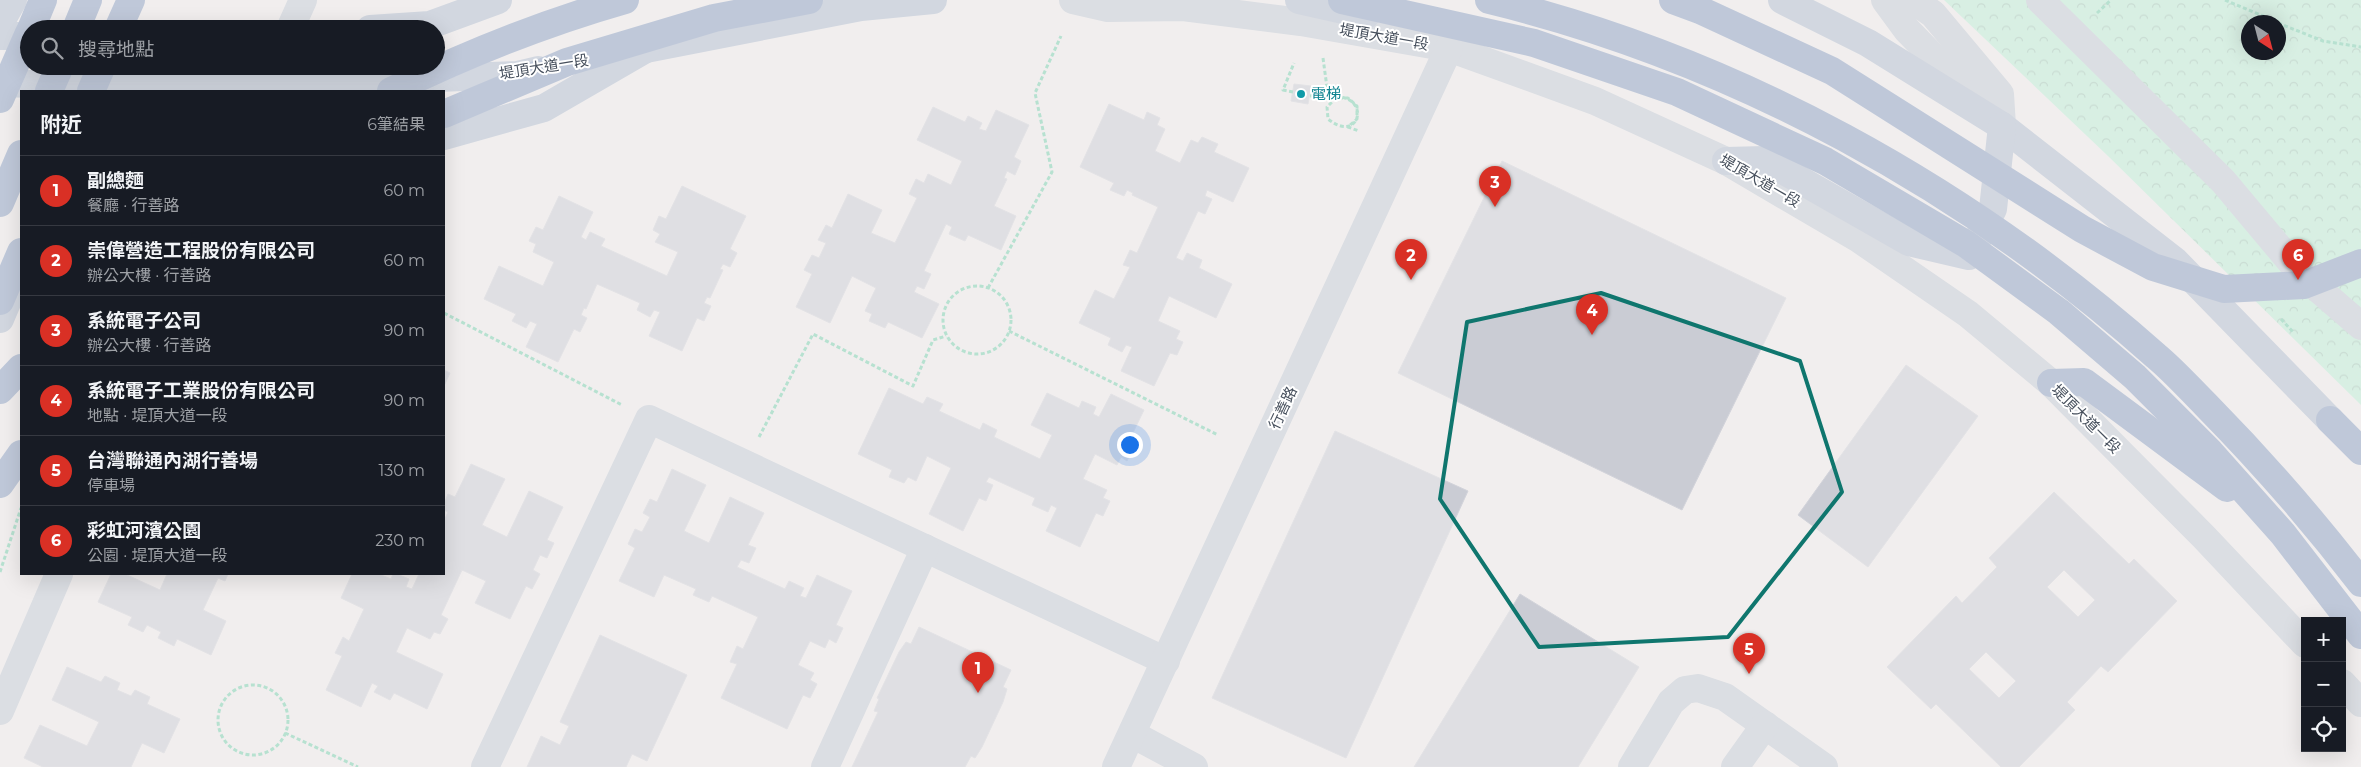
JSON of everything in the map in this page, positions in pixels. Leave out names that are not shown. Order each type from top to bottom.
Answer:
[{"type":"highway","points":[[35,20],[43,0]]},
{"type":"highway","points":[[80,20],[88,0]]},
{"type":"highway","points":[[123,20],[132,0]]},
{"type":"highway","points":[[445,65],[562,18],[626,0]]},
{"type":"highway","points":[[445,114],[567,62],[714,18],[809,0]]},
{"type":"highway","points":[[1342,0],[1534,44],[1677,92],[1825,161],[1966,244],[2059,312],[2135,377],[2204,445],[2283,534],[2361,635]]},
{"type":"highway","points":[[1489,0],[1526,9],[1674,58],[1825,127],[1970,211],[2059,275],[2158,357],[2232,431],[2296,500],[2361,583]]},
{"type":"highway","points":[[1672,0],[1700,10],[1832,71],[2082,229],[2153,267],[2224,289],[2304,285],[2361,262]]},
{"type":"highway","points":[[0,99],[20,54]]},
{"type":"highway","points":[[49,90],[56,75]]},
{"type":"highway","points":[[393,90],[424,75]]},
{"type":"highway","points":[[0,203],[20,156]]},
{"type":"highway","points":[[0,301],[20,254]]},
{"type":"highway","points":[[0,390],[20,369]]},
{"type":"highway","points":[[2051,383],[2084,382],[2240,498]]},
{"type":"highway","points":[[2330,420],[2361,451]]},
{"type":"highway","points":[[0,484],[20,455]]},
{"type":"highway","name":"堤頂大道一段","points":[[2240,498],[2361,635]]},
{"type":"main road","points":[[0,23],[13,0]]},
{"type":"main road","points":[[444,20],[498,0]]},
{"type":"main road","name":"堤頂大道一段","points":[[0,83],[98,80],[269,80],[306,83],[517,74],[861,7],[933,0]]},
{"type":"main road","name":"堤頂大道一段","points":[[1299,0],[1549,54],[1720,114],[1886,201],[2046,310],[2132,385],[2240,498]]},
{"type":"main road","points":[[1782,0],[1868,43],[2002,126],[2175,261],[2330,420]]},
{"type":"main road","points":[[0,36],[20,35]]},
{"type":"main road","points":[[445,136],[544,108],[646,49]]},
{"type":"main road","points":[[1726,160],[1765,160],[1909,242],[1969,256],[1992,209],[2002,126]]},
{"type":"main road","points":[[0,319],[20,271]]},
{"type":"street","points":[[294,20],[303,0]]},
{"type":"street","name":"堤頂大道一段","points":[[1073,0],[1108,8],[1183,7],[1301,22],[1450,48],[1595,101],[1726,160],[1859,239],[1968,314],[2051,383],[2204,537],[2301,640]]},
{"type":"street","points":[[1885,0],[1932,57],[2002,126]]},
{"type":"street","points":[[1913,0],[1934,14],[2000,94],[2002,126]]},
{"type":"street","points":[[2040,0],[2223,181],[2301,274],[2361,326]]},
{"type":"street","name":"行善路","points":[[1116,767],[1450,48]]},
{"type":"street","points":[[484,767],[650,419],[1166,661]]},
{"type":"street","points":[[825,767],[925,548]]},
{"type":"street","points":[[0,711],[59,575]]},
{"type":"street","points":[[2346,687],[2361,703]]},
{"type":"street","points":[[1632,767],[1671,702],[1685,690],[1698,688],[1725,697],[1824,767]]},
{"type":"street","points":[[1735,767],[1765,725]]},
{"type":"street","points":[[1132,734],[1194,767]]},
{"type":"path","points":[[2224,0],[2259,15]]},
{"type":"path","points":[[2286,26],[2323,41],[2361,47]]},
{"type":"path","points":[[988,288],[1052,172],[1035,93],[1061,36]]},
{"type":"path","points":[[1293,92],[1283,90],[1294,63]]},
{"type":"path","points":[[1310,96],[1328,95],[1345,98],[1354,102],[1358,112],[1356,121],[1348,127]]},
{"type":"path","points":[[1348,127],[1356,119],[1357,106],[1348,98],[1336,98],[1327,107],[1328,119],[1337,127],[1348,127],[1359,131]]},
{"type":"path","points":[[977,286],[988,288],[998,293],[1005,301],[1011,320],[1009,331],[1004,341],[995,349],[984,354],[962,351],[953,345],[946,336],[943,324],[948,302],[966,288],[977,286]]},
{"type":"path","points":[[445,314],[650,419]]},
{"type":"path","points":[[2276,314],[2294,333]]},
{"type":"path","points":[[1009,331],[1218,436]]},
{"type":"path","points":[[744,463],[813,334],[913,386],[933,340],[946,336]]},
{"type":"path","points":[[0,572],[20,511]]},
{"type":"path","points":[[248,685],[261,686],[272,690],[281,698],[287,709],[288,721],[285,733],[278,743],[269,750],[258,754],[245,754],[234,749],[224,740],[219,728],[218,717],[222,705],[237,688],[248,685]]},
{"type":"path","points":[[285,733],[358,767]]},
{"type":"highlighted area","points":[[1601,293],[1800,361],[1842,492],[1728,637],[1539,647],[1440,499],[1467,322]]},
{"type":"green space","points":[[1944,0],[2361,0],[2361,405],[2108,156]]},
{"type":"building","name":"電梯","points":[[1294,84],[1311,86],[1308,104],[1291,101]]},
{"type":"building","points":[[1109,104],[1144,120],[1147,112],[1160,118],[1157,125],[1165,129],[1155,151],[1180,163],[1191,140],[1198,143],[1202,137],[1218,144],[1214,152],[1249,168],[1233,202],[1207,190],[1205,196],[1212,199],[1205,214],[1198,211],[1176,258],[1183,261],[1187,253],[1202,260],[1199,268],[1232,284],[1216,318],[1169,296],[1158,321],[1180,331],[1176,339],[1183,342],[1177,355],[1170,353],[1154,386],[1121,371],[1132,347],[1126,345],[1122,352],[1108,345],[1111,338],[1079,323],[1095,290],[1114,299],[1130,267],[1123,265],[1130,250],[1137,253],[1158,207],[1132,195],[1133,193],[1127,190],[1124,196],[1110,190],[1114,183],[1080,167]]},
{"type":"building","points":[[933,107],[965,122],[968,116],[982,123],[979,129],[986,131],[996,110],[1029,125],[1014,157],[1021,161],[1015,175],[1007,171],[1004,178],[1007,179],[994,206],[1016,216],[1001,250],[968,235],[965,241],[949,234],[952,227],[946,224],[924,271],[931,274],[924,289],[917,286],[914,292],[939,304],[922,338],[888,322],[885,328],[869,321],[872,314],[865,311],[876,288],[852,276],[830,323],[796,307],[812,274],[804,270],[812,255],[819,258],[826,243],[818,240],[826,225],[832,228],[848,194],[882,210],[871,233],[895,243],[917,198],[909,194],[916,179],[924,183],[928,174],[951,185],[962,161],[917,140]]},
{"type":"building","points":[[1502,161],[1786,298],[1682,510],[1398,373]]},
{"type":"building","points":[[682,186],[746,216],[730,249],[737,253],[730,267],[723,264],[720,269],[723,270],[710,298],[707,297],[704,303],[711,306],[704,321],[697,318],[682,351],[649,336],[660,312],[654,310],[650,317],[637,310],[640,303],[597,284],[586,309],[584,308],[581,315],[587,318],[580,332],[574,329],[558,362],[526,347],[537,324],[530,321],[526,328],[512,321],[516,314],[484,299],[499,266],[543,286],[554,262],[533,252],[536,244],[529,241],[536,227],[543,230],[559,196],[593,212],[581,237],[586,240],[590,232],[605,239],[601,246],[667,276],[678,252],[655,242],[660,234],[653,230],[659,216],[666,219]]},
{"type":"building","points":[[1906,365],[1978,416],[1868,567],[1798,515]]},
{"type":"building","points":[[445,370],[450,373],[445,384]]},
{"type":"building","points":[[889,388],[923,404],[927,397],[943,404],[939,411],[980,430],[983,423],[997,430],[994,437],[1040,459],[1052,435],[1031,425],[1047,393],[1079,408],[1082,401],[1096,407],[1093,414],[1099,417],[1111,394],[1144,410],[1128,443],[1134,446],[1127,461],[1121,457],[1117,465],[1095,454],[1083,479],[1107,490],[1103,498],[1110,501],[1103,516],[1096,513],[1080,547],[1046,531],[1057,508],[1051,505],[1048,512],[1032,505],[1035,498],[989,477],[986,482],[993,485],[986,501],[979,498],[963,531],[929,514],[951,468],[927,456],[916,481],[908,477],[904,483],[889,477],[892,470],[858,454]]},
{"type":"building","points":[[1335,431],[1468,491],[1346,758],[1212,698]]},
{"type":"building","points":[[471,464],[505,479],[482,525],[507,537],[529,491],[563,507],[547,540],[554,543],[547,558],[540,555],[533,570],[540,574],[532,589],[526,586],[510,619],[475,603],[486,581],[462,570],[441,615],[448,619],[440,634],[434,632],[430,639],[407,628],[396,652],[443,674],[427,709],[394,693],[390,700],[374,692],[378,686],[372,683],[361,707],[326,690],[342,656],[335,653],[343,637],[349,641],[364,609],[341,598],[352,575],[381,575],[391,579],[393,575],[399,575],[409,579],[406,587],[412,589],[419,575],[445,575],[445,519],[448,512],[445,510],[445,502],[448,494],[455,497]]},
{"type":"building","points":[[672,469],[706,485],[684,531],[709,543],[730,497],[764,513],[748,545],[756,548],[749,563],[741,560],[737,567],[785,589],[789,581],[804,588],[800,596],[806,598],[817,575],[852,591],[836,625],[843,628],[836,643],[829,639],[825,648],[810,641],[798,665],[814,673],[810,680],[817,684],[810,698],[803,695],[787,729],[721,698],[737,664],[730,662],[737,646],[743,649],[758,617],[712,596],[709,602],[693,595],[696,589],[664,575],[654,597],[619,581],[635,548],[628,544],[635,529],[642,532],[650,517],[643,513],[650,499],[657,502]]},
{"type":"building","points":[[2054,492],[2129,564],[2134,559],[2177,601],[2108,672],[2101,666],[2067,702],[2075,710],[2019,767],[2001,767],[1936,704],[1931,709],[1887,667],[1956,596],[1962,603],[1997,567],[1989,558]],"holes":[[[2064,570],[2095,600],[2078,617],[2047,587]],[[1986,652],[2016,681],[1999,698],[1969,669]]]},
{"type":"building","points":[[111,575],[127,575],[160,590],[167,575],[228,575],[225,581],[218,578],[203,610],[226,621],[211,655],[177,639],[174,646],[158,638],[161,632],[147,625],[143,632],[128,625],[132,617],[98,602]]},
{"type":"building","points":[[1520,594],[1639,667],[1578,767],[1414,767]]},
{"type":"building","points":[[919,627],[1011,670],[1003,687],[1007,689],[1003,702],[982,747],[975,758],[971,756],[965,767],[852,767],[878,712],[874,711],[879,699],[877,698],[899,652],[906,642],[911,644]]},
{"type":"building","points":[[600,635],[687,675],[647,761],[632,754],[626,767],[527,767],[541,736],[560,745],[569,726],[560,722]]},
{"type":"building","points":[[67,667],[101,682],[105,676],[120,683],[117,690],[131,696],[135,690],[150,697],[147,704],[180,719],[164,753],[142,743],[131,767],[43,767],[24,758],[40,725],[87,746],[99,722],[52,700]]},
{"type":"place","name":"電梯","points":[[1301,94]]},
{"type":"place","name":"系統電子公司","points":[[1495,207]]},
{"type":"place","name":"崇偉營造工程股份有限公司","points":[[1411,280]]},
{"type":"place","name":"彩虹河濱公園","points":[[2298,280]]},
{"type":"place","name":"系統電子工業股份有限公司","points":[[1592,335]]},
{"type":"place","name":"台灣聯通內湖行善場","points":[[1749,674]]},
{"type":"place","name":"副總麵","points":[[978,693]]}]
